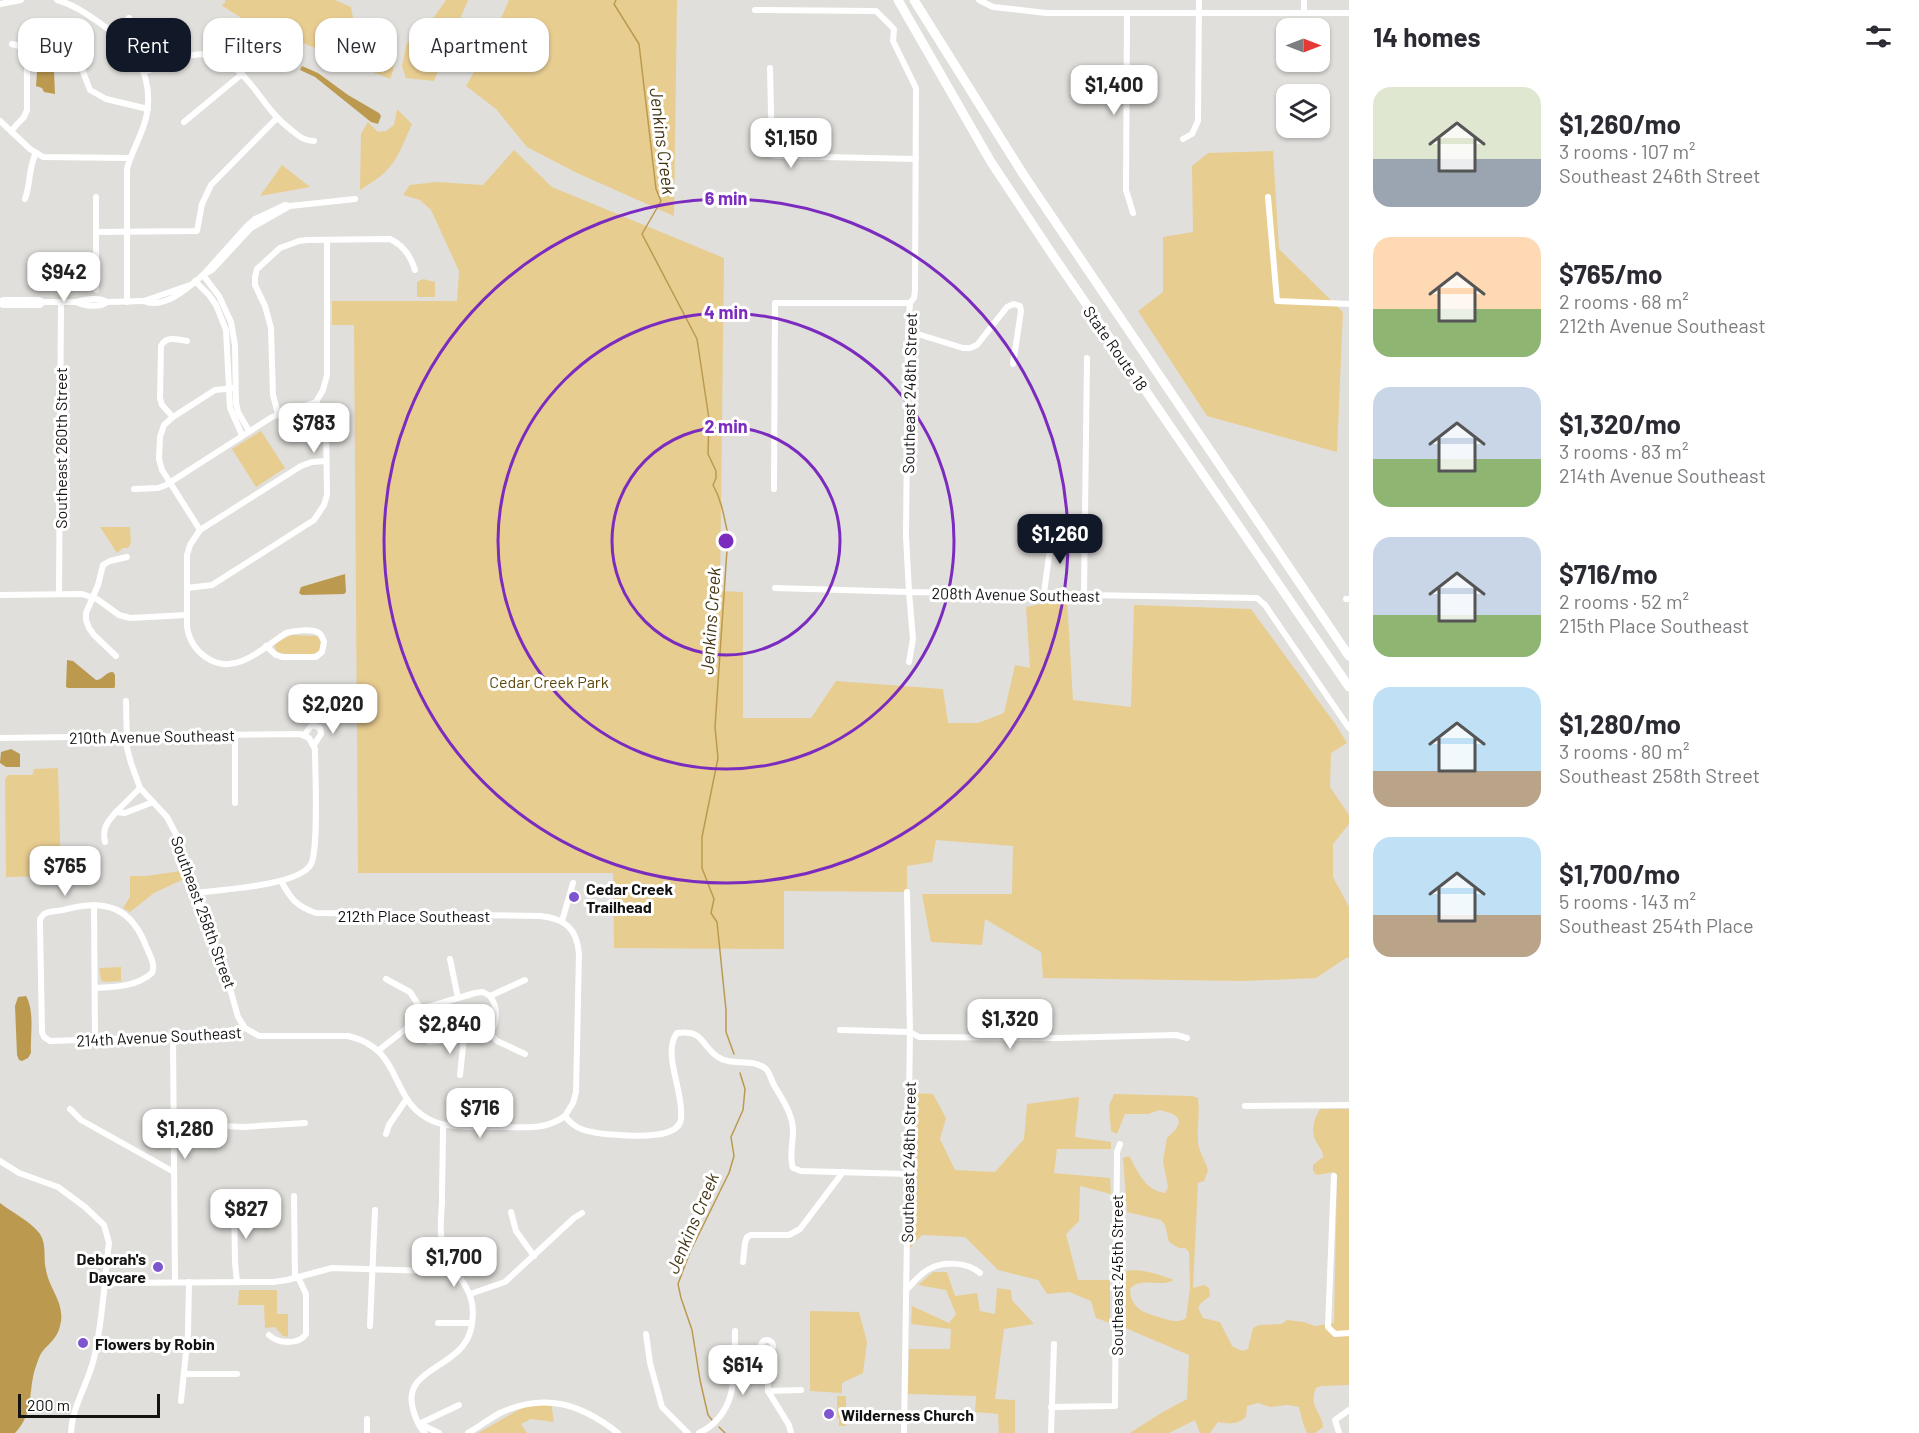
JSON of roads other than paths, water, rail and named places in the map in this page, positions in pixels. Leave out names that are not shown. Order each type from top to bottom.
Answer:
[{"type":"highway","name":"State Route 18","points":[[898,0],[1004,182],[1349,687]]},
{"type":"highway","name":"State Route 18","points":[[914,0],[1023,174],[1349,656]]},
{"type":"street","points":[[0,4],[21,0]]},
{"type":"street","points":[[57,0],[77,8],[106,27]]},
{"type":"street","points":[[979,0],[993,7],[1046,13],[1349,13]]},
{"type":"street","points":[[1183,139],[1192,134],[1198,121],[1199,0]]},
{"type":"street","points":[[1304,0],[1304,12]]},
{"type":"street","name":"Southeast 248th Street","points":[[755,10],[876,11],[894,29],[893,41],[916,88],[915,290],[914,298],[910,303],[908,331],[906,536],[914,639],[909,662]]},
{"type":"street","points":[[1127,14],[1126,190],[1133,213]]},
{"type":"street","points":[[11,131],[24,117],[28,106],[27,54],[23,47],[12,45]]},
{"type":"street","points":[[191,55],[209,54],[234,66],[276,118],[303,140],[314,141]]},
{"type":"street","points":[[770,68],[772,154],[916,159]]},
{"type":"street","points":[[83,72],[90,90],[106,99],[148,109]]},
{"type":"street","points":[[127,302],[127,180],[130,158],[145,123],[148,109],[148,90],[144,72]]},
{"type":"street","points":[[184,122],[242,74]]},
{"type":"street","points":[[96,232],[197,231],[202,204],[211,185],[276,118]]},
{"type":"street","points":[[0,121],[36,153],[51,157],[130,158]]},
{"type":"street","points":[[25,199],[29,170],[36,153]]},
{"type":"street","points":[[96,197],[96,290]]},
{"type":"street","points":[[1268,197],[1277,301],[1349,304]]},
{"type":"street","points":[[0,302],[3,305],[40,305],[43,302],[103,299],[107,302],[144,301],[193,283],[247,226],[276,208],[285,205],[355,199]]},
{"type":"street","points":[[278,414],[273,395],[271,328],[255,277],[257,269],[280,248],[307,240],[390,240],[396,242],[411,258],[415,270]]},
{"type":"street","points":[[134,489],[158,488],[169,483],[278,414],[316,402],[323,390],[327,375],[327,240]]},
{"type":"street","points":[[62,258],[96,257]]},
{"type":"street","points":[[203,275],[219,296],[231,322],[235,345],[232,416],[242,435]]},
{"type":"street","points":[[193,283],[209,295],[224,324],[232,387],[238,412],[249,431]]},
{"type":"street","name":"Southeast 260th Street","points":[[59,594],[61,302]]},
{"type":"street","points":[[774,489],[775,303],[910,303]]},
{"type":"street","points":[[908,331],[963,348],[970,348],[977,345],[1007,307],[1014,304],[1020,306],[1022,311],[1013,364]]},
{"type":"street","points":[[172,417],[162,405],[160,398],[160,346],[167,340],[187,341]]},
{"type":"street","points":[[1084,594],[1087,358]]},
{"type":"street","points":[[200,530],[160,465],[160,437],[164,425],[172,417],[215,390],[232,387]]},
{"type":"street","points":[[188,588],[212,585],[314,520],[324,505],[327,495],[325,417],[316,402]]},
{"type":"street","points":[[266,646],[282,657],[316,657],[322,652],[324,642],[320,634],[315,632],[291,631],[266,646],[243,661],[232,664],[211,661],[193,646],[189,638],[187,615],[190,545],[200,530],[301,466],[326,461]]},
{"type":"street","points":[[1044,594],[1052,533]]},
{"type":"street","points":[[116,656],[89,628],[86,613],[98,585],[103,565],[127,557]]},
{"type":"street","name":"208th Avenue Southeast","points":[[775,588],[1257,598],[1265,605],[1349,728]]},
{"type":"street","points":[[0,595],[82,594],[130,618],[187,615]]},
{"type":"street","name":"Southeast 258th Street","points":[[126,701],[127,737],[131,763],[140,788],[167,817],[178,838],[194,893],[224,967],[238,1017],[244,1028]]},
{"type":"street","points":[[194,893],[281,881],[303,873],[313,857],[314,745],[321,734],[318,726],[310,727],[307,736],[314,745]]},
{"type":"street","points":[[235,735],[236,803]]},
{"type":"street","name":"210th Avenue Southeast","points":[[0,738],[307,736]]},
{"type":"street","points":[[105,842],[106,824],[140,788]]},
{"type":"street","points":[[116,812],[125,813],[153,802]]},
{"type":"street","name":"212th Place Southeast","points":[[281,881],[290,897],[299,906],[316,913],[330,915],[541,916],[562,921]]},
{"type":"street","points":[[490,1034],[496,1022],[495,1005],[490,996],[479,992],[421,1009],[412,1024],[379,1050],[406,1100],[423,1115],[443,1125],[539,1128],[552,1124],[565,1116],[573,1103],[576,1092],[579,954],[572,930],[562,921],[573,883]]},
{"type":"street","name":"Southeast 248th Street","points":[[904,1433],[910,1032],[907,892]]},
{"type":"street","points":[[95,988],[122,987],[144,978],[152,973],[153,964],[141,933],[127,916],[113,908],[94,905],[95,1039]]},
{"type":"street","name":"214th Avenue Southeast","points":[[94,905],[78,906],[44,914],[40,919],[42,1032],[44,1037],[55,1042],[173,1038],[210,1035],[244,1028],[259,1036],[348,1036],[357,1038],[379,1050]]},
{"type":"street","points":[[450,959],[458,998]]},
{"type":"street","points":[[386,979],[410,993],[421,1009]]},
{"type":"street","points":[[490,996],[525,980]]},
{"type":"street","points":[[412,1024],[423,1039],[430,1042],[490,1034]]},
{"type":"street","points":[[840,1030],[910,1032],[919,1036],[1060,1038],[1176,1035],[1186,1038]]},
{"type":"street","points":[[565,1116],[572,1125],[589,1132],[633,1136],[660,1134],[675,1130],[680,1124],[681,1111],[671,1055],[672,1044],[677,1033],[690,1033],[703,1039],[713,1053],[723,1060],[762,1066],[768,1070],[789,1114],[793,1128],[791,1162],[793,1168],[801,1171],[907,1174]]},
{"type":"street","points":[[490,1034],[497,1041],[525,1054]]},
{"type":"street","points":[[173,1038],[175,1282]]},
{"type":"street","points":[[460,1075],[464,1038]]},
{"type":"street","points":[[386,1134],[388,1125],[406,1100]]},
{"type":"street","points":[[1245,1106],[1349,1105]]},
{"type":"street","points":[[70,1109],[81,1120],[174,1172]]},
{"type":"street","points":[[173,1123],[243,1126],[305,1123]]},
{"type":"street","points":[[425,1433],[412,1406],[413,1388],[427,1372],[461,1350],[472,1323],[470,1294],[451,1262],[443,1245],[441,1234],[443,1125]]},
{"type":"street","name":"Southeast 245th Street","points":[[1051,1407],[1115,1406],[1118,1152],[1120,1144]]},
{"type":"street","points":[[0,1161],[20,1173],[58,1187],[100,1220],[106,1230],[109,1243],[94,1358],[74,1412],[70,1433]]},
{"type":"street","points":[[743,1262],[747,1237],[795,1233],[843,1172]]},
{"type":"street","points":[[1334,1176],[1328,1328],[1335,1334],[1349,1334]]},
{"type":"street","points":[[234,1196],[237,1282]]},
{"type":"street","points":[[269,1335],[276,1340],[297,1341],[304,1337],[307,1330],[307,1298],[296,1277],[294,1196]]},
{"type":"street","points":[[370,1326],[375,1210]]},
{"type":"street","points":[[511,1212],[516,1231],[534,1256]]},
{"type":"street","points":[[470,1294],[505,1282],[582,1213]]},
{"type":"street","points":[[104,1283],[273,1282],[332,1268],[429,1271],[451,1262]]},
{"type":"street","points":[[907,1290],[921,1275],[940,1265],[967,1265],[980,1273]]},
{"type":"street","points":[[180,1401],[185,1374],[189,1282]]},
{"type":"street","points":[[438,1323],[472,1323]]},
{"type":"street","points":[[699,1433],[712,1426],[729,1401],[733,1383],[735,1331]]},
{"type":"street","points":[[646,1334],[650,1363],[662,1407],[688,1433]]},
{"type":"street","points":[[1051,1433],[1054,1344]]},
{"type":"street","points":[[767,1353],[768,1391],[789,1425],[791,1433]]},
{"type":"street","points":[[185,1374],[237,1374]]},
{"type":"street","points":[[768,1391],[801,1390]]},
{"type":"street","points":[[471,1432],[499,1414],[516,1407],[549,1402],[566,1404],[585,1411],[618,1433]]},
{"type":"street","points":[[419,1424],[459,1405]]},
{"type":"street","points":[[1339,1433],[1335,1420],[1349,1410]]},
{"type":"street","points":[[367,1419],[367,1433]]},
{"type":"street","points":[[419,1424],[440,1433],[446,1433]]},
{"type":"waterway","name":"Jenkins Creek","points":[[616,0],[614,4],[639,44],[656,189],[661,201],[642,234],[697,339],[709,419],[708,454],[716,471],[713,485],[721,503],[728,535],[715,727],[718,758],[702,837],[702,868],[714,899],[711,913],[717,922],[726,1032],[734,1054]]},
{"type":"waterway","name":"Jenkins Creek","points":[[712,1420],[708,1415],[692,1330],[678,1284],[690,1252],[729,1173],[734,1156],[731,1137],[743,1110],[745,1089],[740,1073]]},
{"type":"waterway","name":"Jenkins Creek","points":[[719,1427],[725,1433]]},
{"type":"place","name":"Cedar Creek Trailhead","points":[[574,897]]},
{"type":"place","name":"Deborah's Daycare","points":[[158,1267]]},
{"type":"place","name":"Flowers by Robin","points":[[83,1343]]},
{"type":"place","name":"Wilderness Church","points":[[829,1414]]},
{"type":"park label","name":"Cedar Creek Park","points":[[549,681]]}]
